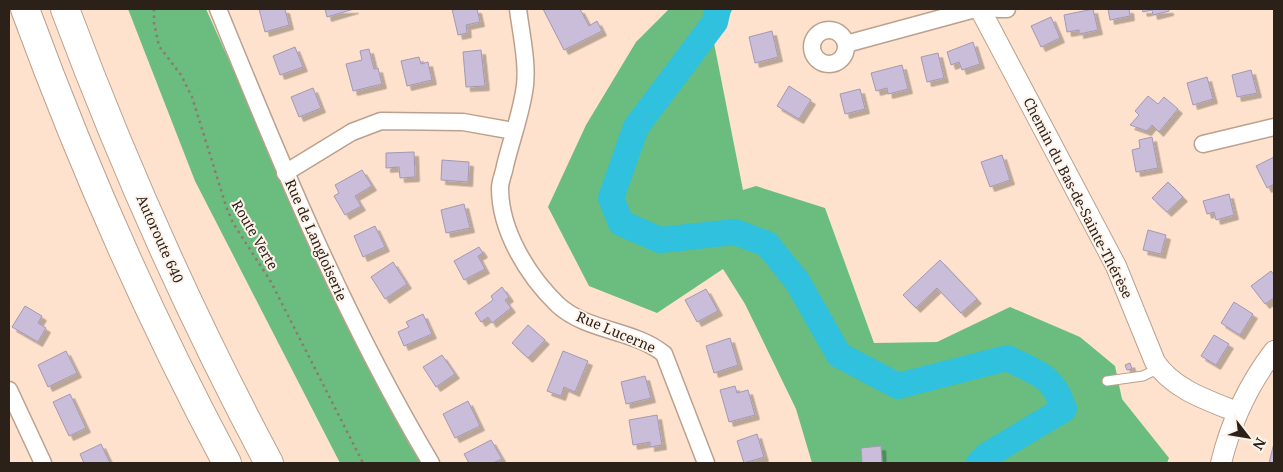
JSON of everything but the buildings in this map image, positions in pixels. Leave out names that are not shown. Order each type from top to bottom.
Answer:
[{"type":"highway","points":[[25,9],[51,78],[108,215],[175,359],[227,463]]},
{"type":"highway","name":"Autoroute 640","points":[[65,9],[106,114],[202,333],[269,463]]},
{"type":"street","name":"Rue de Langloiserie","points":[[218,9],[285,173],[344,302],[431,463]]},
{"type":"street","name":"Rue Lucerne","points":[[518,9],[525,91],[500,187],[506,225],[518,252],[540,284],[559,305],[580,320],[655,346],[664,354],[706,463]]},
{"type":"street","points":[[846,44],[975,9]]},
{"type":"street","name":"Chemin du Bas-de-Sainte-Thérèse","points":[[980,9],[1116,266],[1150,352],[1159,368],[1178,386],[1237,412]]},
{"type":"street","points":[[998,9],[1006,9]]},
{"type":"street","points":[[285,173],[352,132],[381,121],[463,122],[514,131]]},
{"type":"street","points":[[1203,144],[1274,126]]},
{"type":"street","points":[[1221,463],[1237,412],[1256,377],[1274,351]]},
{"type":"street","points":[[9,390],[43,463]]},
{"type":"lane","points":[[1107,381],[1143,376],[1159,368]]},
{"type":"path","name":"Route Verte","points":[[154,9],[156,36],[159,46],[181,75],[192,97],[223,199],[233,223],[270,282],[363,463]]},
{"type":"green space","points":[[128,9],[206,9],[342,312],[409,444],[421,463],[340,463],[195,181]]},
{"type":"green space","points":[[669,9],[733,9],[713,38],[743,190],[756,186],[825,208],[874,343],[937,342],[1010,307],[1080,337],[1115,366],[1122,399],[1169,458],[1167,463],[812,463],[796,409],[745,304],[723,269],[657,313],[589,286],[548,207],[586,125],[636,42]]},
{"type":"waterway","points":[[718,9],[715,22],[636,127],[611,198],[621,223],[660,240],[735,232],[767,244],[797,281],[839,355],[898,386],[1007,358],[1043,376],[1055,389],[1064,409],[986,456],[979,463]]}]
